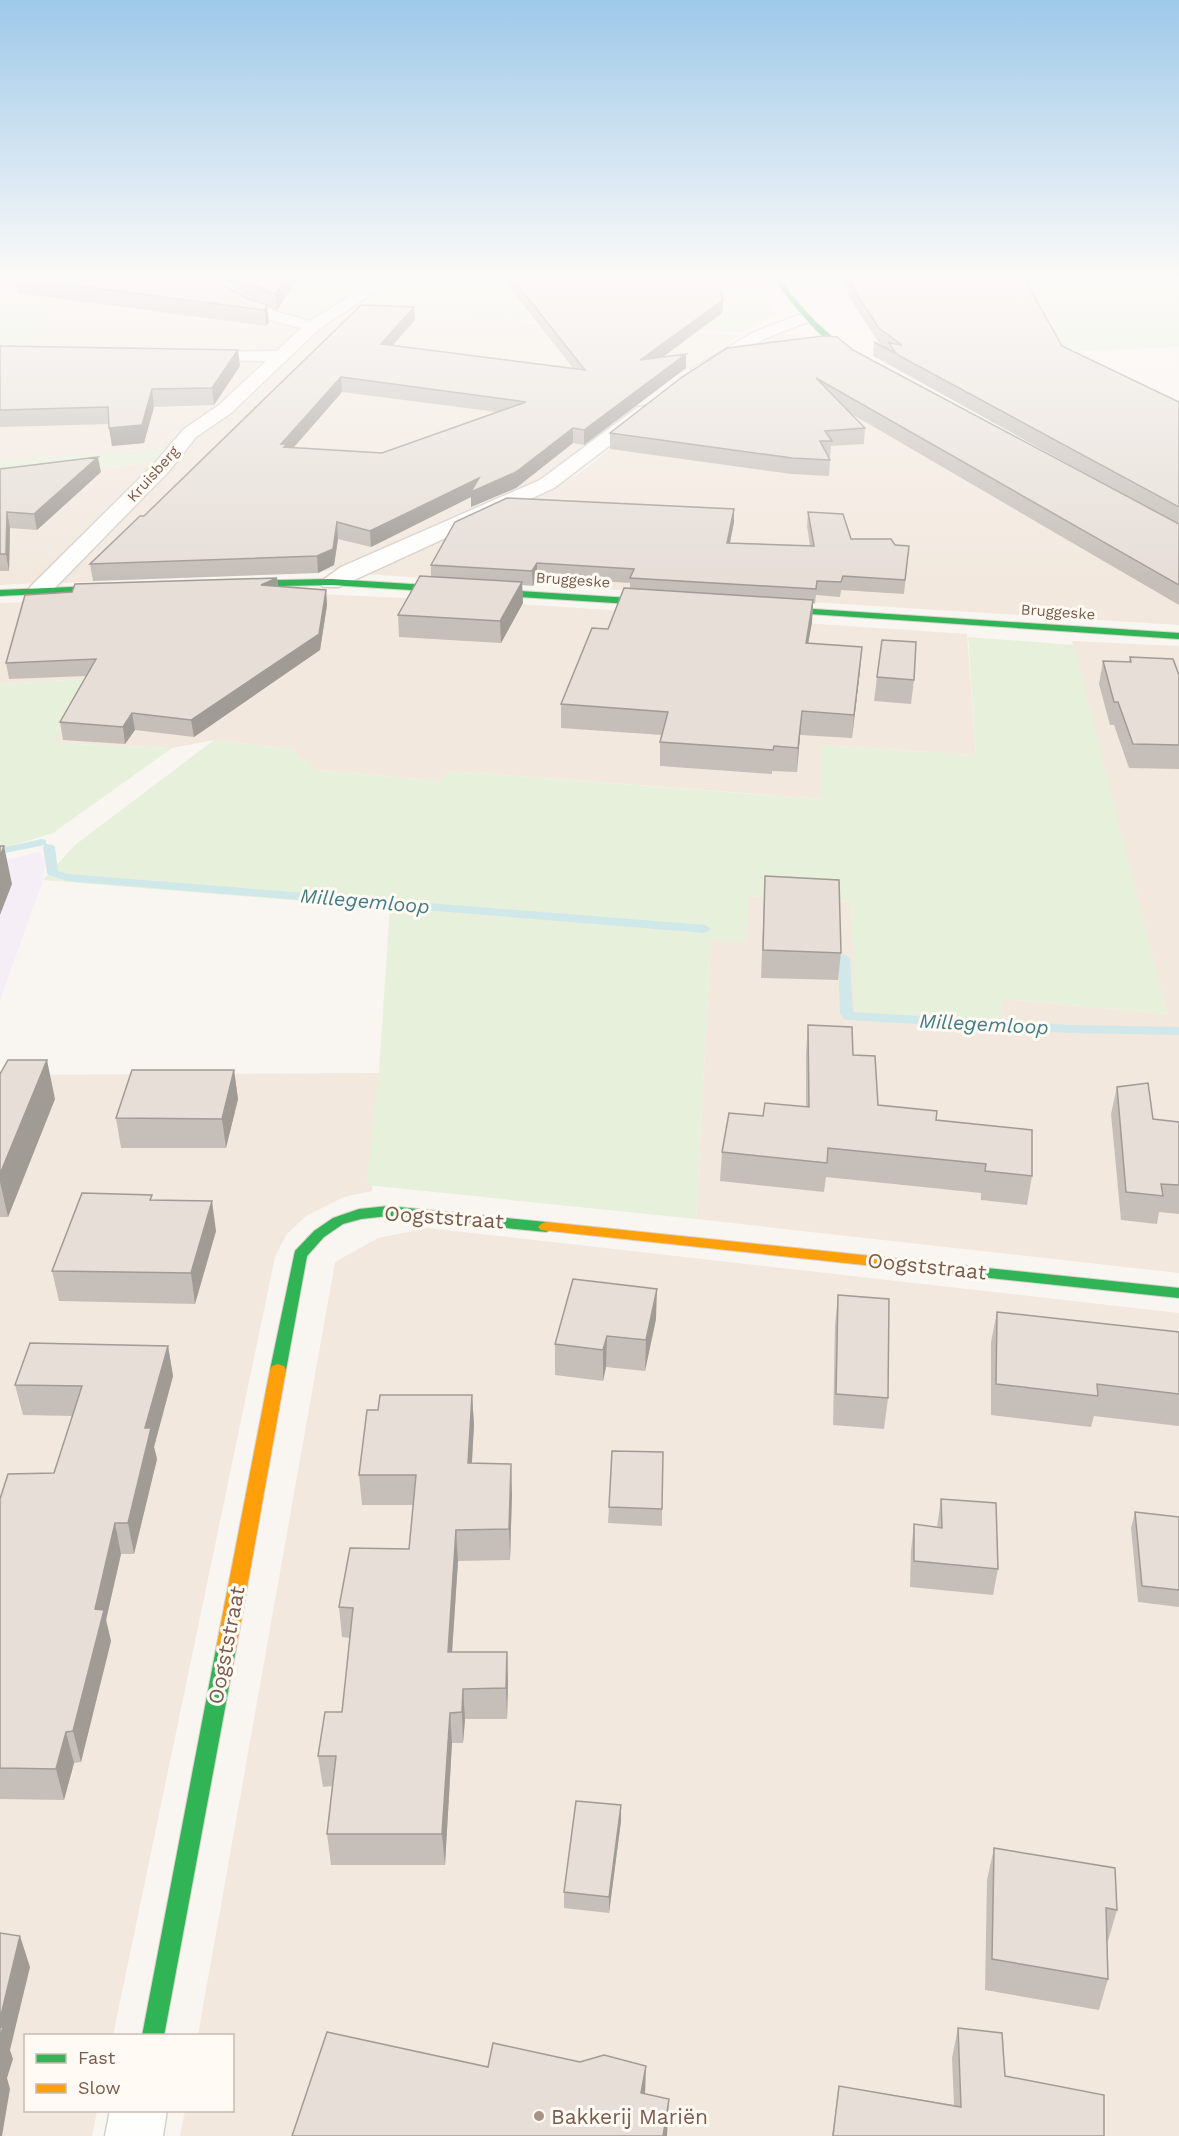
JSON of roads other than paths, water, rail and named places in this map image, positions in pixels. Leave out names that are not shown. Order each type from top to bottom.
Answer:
[{"type":"street","name":"Kruisberg","points":[[39,591],[162,467],[190,433],[225,409],[258,378]]},
{"type":"street","points":[[684,380],[688,378]]},
{"type":"street","points":[[332,582],[349,572],[547,484],[577,464],[659,399]]},
{"type":"street","name":"Bruggeske","points":[[218,585],[332,582],[671,603]]},
{"type":"street","points":[[0,592],[128,587]]},
{"type":"street","name":"Bruggeske","points":[[754,609],[1179,636]]},
{"type":"street","name":"Oogststraat","points":[[153,2034],[300,1255],[319,1231],[351,1214],[388,1210],[1179,1293]]},
{"type":"street","points":[[134,2136],[139,2112]]},
{"type":"waterway","name":"Millegemloop","points":[[0,851],[42,842]]},
{"type":"waterway","name":"Millegemloop","points":[[49,847],[53,873],[67,877],[705,929]]},
{"type":"waterway","name":"Millegemloop","points":[[844,958],[846,1013],[849,1016],[1071,1029],[1179,1031]]},
{"type":"place","name":"Bakkerij Mariën","points":[[539,2116]]}]
